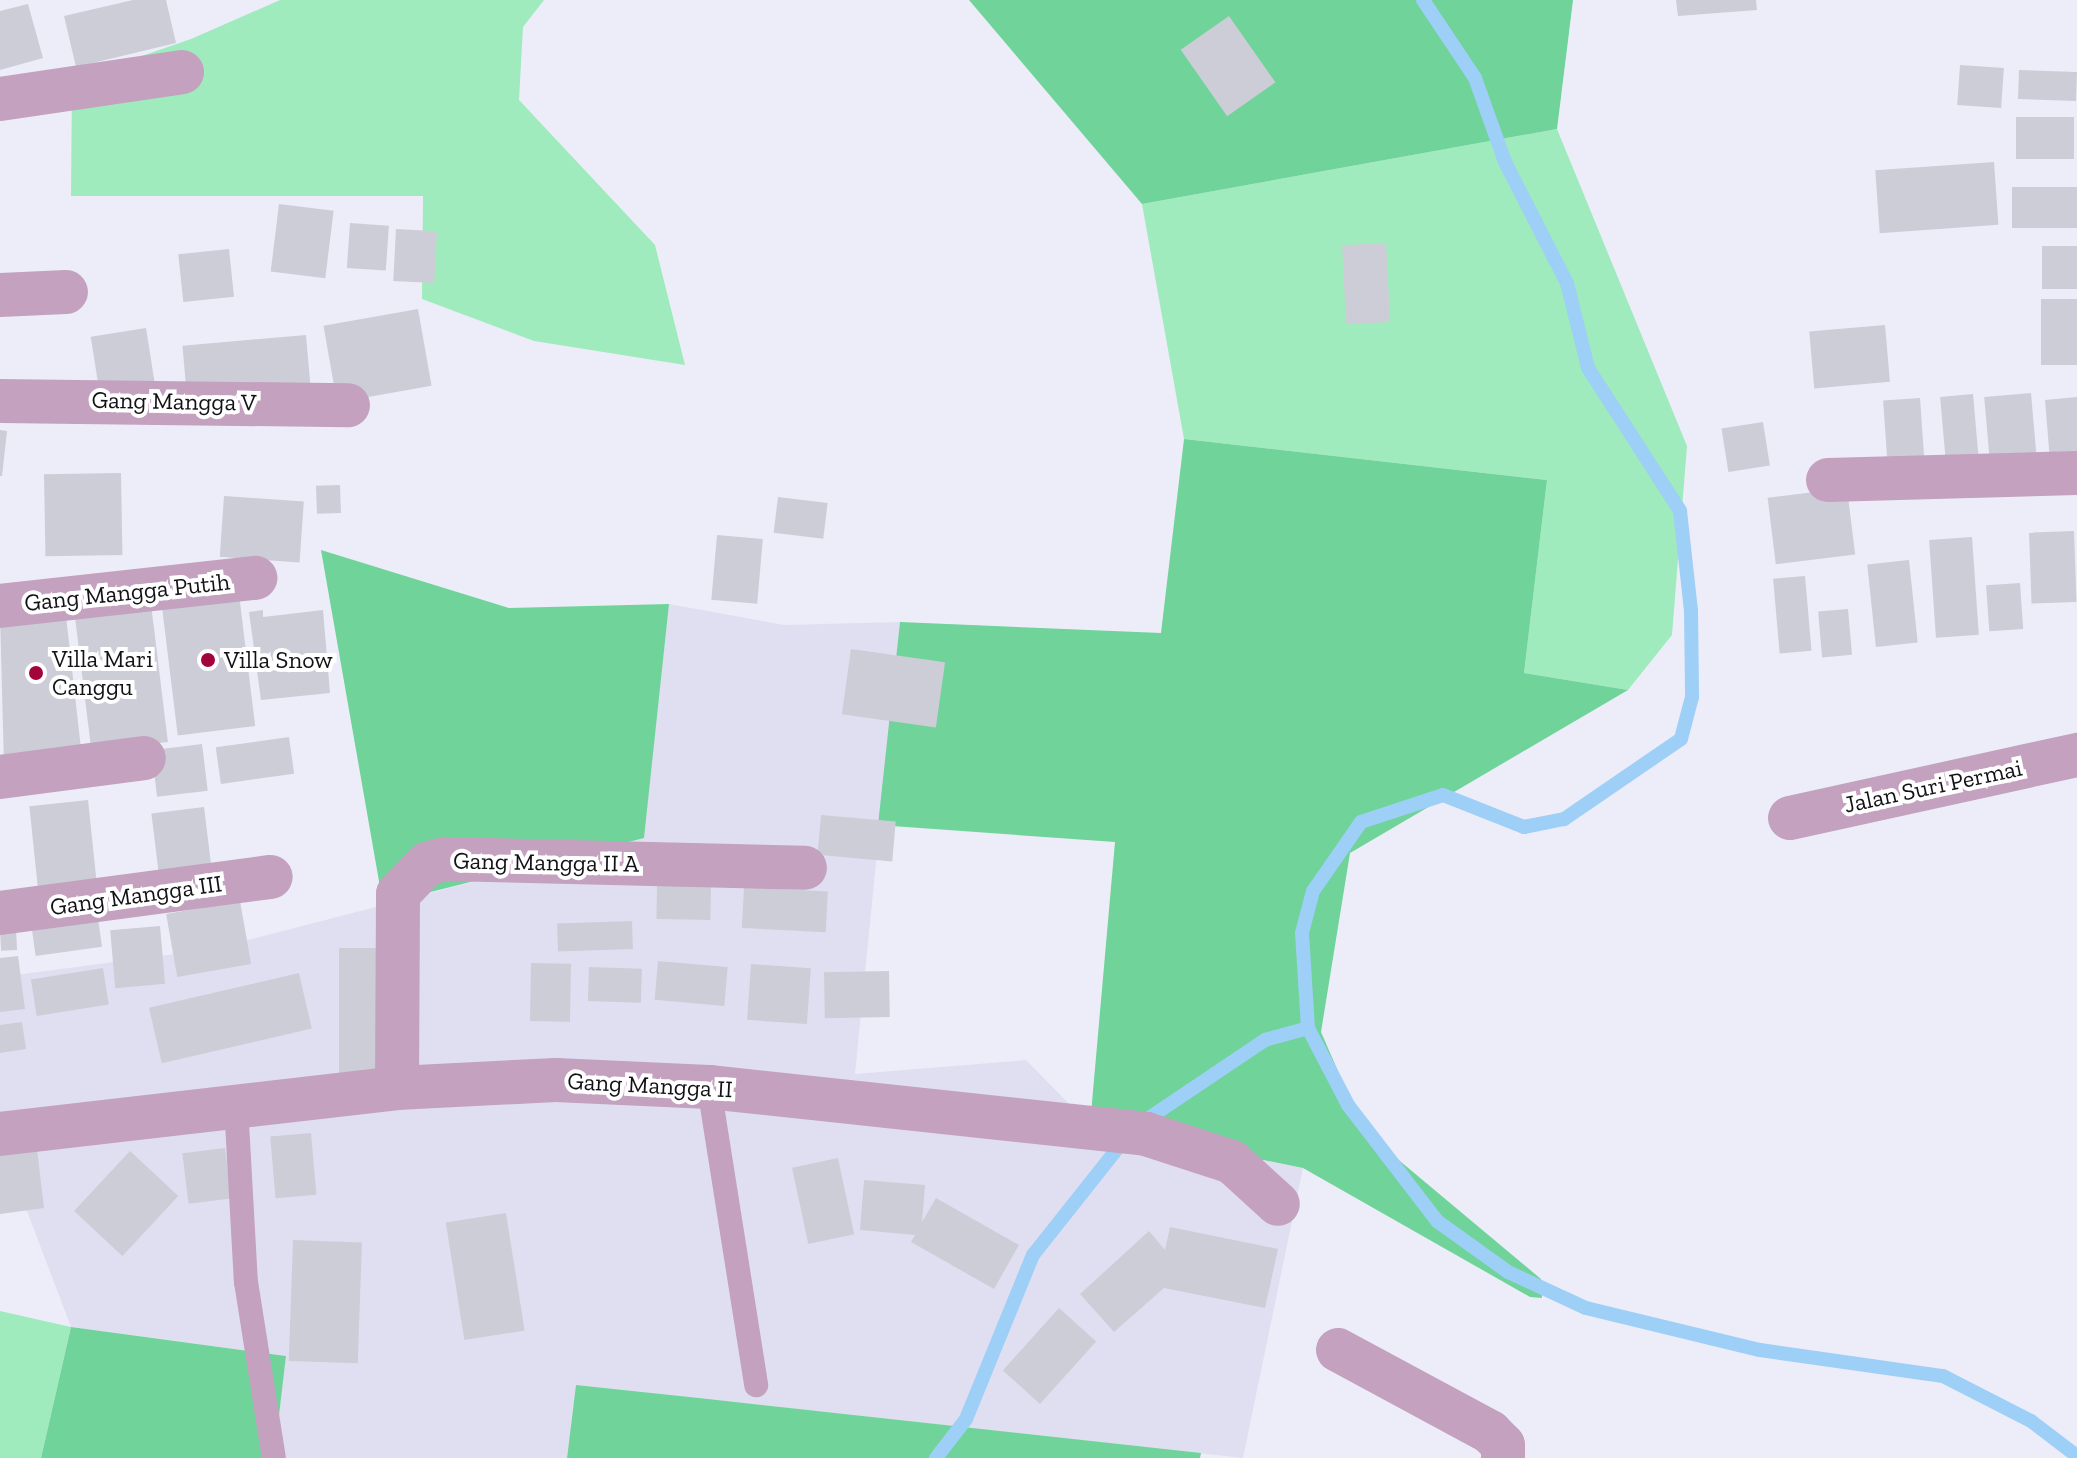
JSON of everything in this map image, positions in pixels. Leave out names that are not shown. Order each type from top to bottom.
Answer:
[{"type":"street","points":[[0,99],[182,72]]},
{"type":"street","points":[[0,295],[66,292]]},
{"type":"street","name":"Gang Mangga V","points":[[0,401],[348,405]]},
{"type":"street","points":[[1828,480],[2077,473]]},
{"type":"street","name":"Gang Mangga Putih","points":[[0,606],[255,578]]},
{"type":"street","name":"Jalan Suri Permai","points":[[1790,818],[2077,755]]},
{"type":"street","points":[[0,777],[144,758]]},
{"type":"street","name":"Gang Mangga II A","points":[[397,1088],[398,894],[427,864],[445,859],[805,868]]},
{"type":"street","name":"Gang Mangga III","points":[[0,913],[271,877]]},
{"type":"street","name":"Gang Mangga II","points":[[0,1134],[397,1088],[556,1080],[709,1087],[1159,1137],[1232,1162],[1278,1204]]},
{"type":"street","points":[[1338,1350],[1490,1432],[1503,1445],[1503,1458]]},
{"type":"lane","points":[[709,1087],[756,1385]]},
{"type":"lane","points":[[236,1105],[246,1282],[274,1458]]},
{"type":"shaded area","points":[[669,604],[784,625],[900,622],[855,1074],[1026,1060],[1090,1125],[1303,1168],[1243,1458],[576,1385],[567,1458],[274,1458],[286,1356],[71,1327],[0,1140],[0,977],[213,949],[643,838]]},
{"type":"green space","points":[[280,0],[544,0],[523,27],[519,100],[655,245],[685,365],[534,341],[422,299],[423,196],[71,196],[72,80],[191,39]]},
{"type":"green space","points":[[969,0],[1573,0],[1557,129],[1142,204]]},
{"type":"green space","points":[[1557,129],[1687,446],[1672,635],[1628,690],[1524,673],[1547,480],[1184,439],[1142,204]]},
{"type":"green space","points":[[1184,439],[1547,480],[1524,673],[1628,690],[1350,853],[1321,1032],[1364,1131],[1541,1279],[1542,1298],[1530,1297],[1303,1168],[1090,1125],[1115,842],[878,825],[900,622],[1161,633]]},
{"type":"green space","points":[[321,550],[509,608],[669,604],[644,838],[383,904]]},
{"type":"green space","points":[[0,1311],[71,1327],[41,1458],[0,1458]]},
{"type":"green space","points":[[71,1327],[286,1356],[274,1458],[41,1458]]},
{"type":"green space","points":[[576,1385],[1201,1453],[1200,1458],[567,1458]]},
{"type":"building","points":[[133,0],[166,0],[176,43],[76,67],[64,16]]},
{"type":"building","points":[[1676,0],[1756,0],[1757,10],[1678,16]]},
{"type":"building","points":[[28,4],[43,58],[0,70],[0,11]]},
{"type":"building","points":[[1229,16],[1275,82],[1227,116],[1181,50]]},
{"type":"building","points":[[1960,65],[2004,68],[2001,108],[1957,105]]},
{"type":"building","points":[[2019,70],[2077,72],[2076,101],[2018,99]]},
{"type":"building","points":[[2016,117],[2074,117],[2074,159],[2016,159]]},
{"type":"building","points":[[1994,162],[1998,225],[1880,233],[1875,170]]},
{"type":"building","points":[[2012,187],[2077,187],[2077,228],[2012,228]]},
{"type":"building","points":[[279,204],[334,211],[325,278],[271,271]]},
{"type":"building","points":[[350,223],[389,226],[386,271],[347,268]]},
{"type":"building","points":[[396,229],[437,231],[434,283],[393,281]]},
{"type":"building","points":[[1386,243],[1390,322],[1346,324],[1342,245]]},
{"type":"building","points":[[2042,246],[2077,246],[2077,289],[2042,289]]},
{"type":"building","points":[[229,249],[234,297],[183,302],[178,254]]},
{"type":"building","points":[[2041,299],[2077,299],[2077,365],[2041,365]]},
{"type":"building","points":[[418,309],[432,386],[337,402],[323,326]]},
{"type":"building","points":[[1885,325],[1890,382],[1814,388],[1809,332]]},
{"type":"building","points":[[146,328],[155,386],[100,395],[91,337]]},
{"type":"building","points":[[306,335],[310,383],[187,394],[182,346]]},
{"type":"building","points":[[2031,393],[2037,463],[1990,467],[1984,397]]},
{"type":"building","points":[[1973,394],[1979,467],[1946,470],[1940,397]]},
{"type":"building","points":[[2077,397],[2077,459],[2050,461],[2045,400]]},
{"type":"building","points":[[1920,398],[1925,465],[1888,467],[1883,401]]},
{"type":"building","points":[[1763,422],[1770,465],[1728,472],[1722,429]]},
{"type":"building","points":[[0,430],[7,431],[2,476],[0,476]]},
{"type":"building","points":[[121,473],[122,555],[45,556],[44,474]]},
{"type":"building","points":[[340,485],[341,513],[317,514],[316,486]]},
{"type":"building","points":[[1847,488],[1855,555],[1776,564],[1768,498]]},
{"type":"building","points":[[224,496],[304,502],[300,562],[220,557]]},
{"type":"building","points":[[778,497],[828,503],[823,539],[774,533]]},
{"type":"building","points":[[2074,531],[2076,602],[2032,604],[2029,533]]},
{"type":"building","points":[[717,535],[763,539],[757,604],[711,600]]},
{"type":"building","points":[[1972,537],[1979,635],[1936,638],[1929,540]]},
{"type":"building","points":[[1909,560],[1918,643],[1876,647],[1867,564]]},
{"type":"building","points":[[1805,576],[1812,651],[1780,654],[1773,579]]},
{"type":"building","points":[[2020,583],[2023,629],[1989,631],[1986,585]]},
{"type":"building","name":"Villa Snow","points":[[238,586],[255,726],[178,735],[161,596]]},
{"type":"building","points":[[150,596],[168,742],[91,751],[74,605]]},
{"type":"building","name":"Villa Mari Canggu","points":[[65,607],[82,758],[4,766],[0,614]]},
{"type":"building","points":[[1848,609],[1852,655],[1822,657],[1818,612]]},
{"type":"building","points":[[263,610],[263,617],[323,610],[330,693],[261,700],[249,612]]},
{"type":"building","points":[[851,649],[945,662],[936,728],[842,714]]},
{"type":"building","points":[[289,737],[294,774],[221,784],[216,747]]},
{"type":"building","points":[[202,744],[208,791],[157,797],[151,750]]},
{"type":"building","points":[[88,800],[97,882],[38,888],[29,806]]},
{"type":"building","points":[[204,807],[212,870],[159,876],[151,813]]},
{"type":"building","points":[[821,815],[896,822],[892,861],[818,855]]},
{"type":"building","points":[[657,884],[711,885],[710,920],[656,919]]},
{"type":"building","points":[[744,887],[828,891],[826,932],[742,928]]},
{"type":"building","points":[[240,901],[251,964],[177,977],[166,914]]},
{"type":"building","points":[[97,911],[102,947],[36,956],[31,920]]},
{"type":"building","points":[[632,921],[633,949],[558,952],[557,924]]},
{"type":"building","points":[[160,926],[165,984],[115,988],[110,930]]},
{"type":"building","points":[[16,929],[17,950],[1,951],[0,930]]},
{"type":"building","points":[[339,948],[384,948],[384,1076],[339,1076]]},
{"type":"building","points":[[18,956],[25,1009],[0,1012],[0,958]]},
{"type":"building","points":[[658,961],[728,967],[724,1006],[655,1000]]},
{"type":"building","points":[[531,963],[571,964],[570,1022],[530,1021]]},
{"type":"building","points":[[751,964],[811,968],[807,1024],[747,1020]]},
{"type":"building","points":[[589,967],[642,969],[641,1003],[588,1001]]},
{"type":"building","points":[[103,968],[109,1005],[37,1016],[31,979]]},
{"type":"building","points":[[889,971],[890,1017],[825,1018],[824,972]]},
{"type":"building","points":[[299,973],[312,1029],[162,1063],[149,1008]]},
{"type":"building","points":[[22,1022],[26,1049],[0,1053],[0,1025]]},
{"type":"building","points":[[311,1133],[316,1195],[276,1198],[270,1137]]},
{"type":"building","points":[[225,1148],[231,1199],[189,1204],[182,1153]]},
{"type":"building","points":[[37,1149],[44,1208],[0,1214],[0,1154]]},
{"type":"building","points":[[130,1151],[178,1196],[122,1256],[74,1211]]},
{"type":"building","points":[[838,1158],[854,1234],[808,1244],[792,1168]]},
{"type":"building","points":[[864,1180],[925,1185],[922,1222],[936,1198],[1019,1245],[994,1289],[911,1242],[915,1235],[860,1230]]},
{"type":"building","points":[[506,1213],[525,1331],[464,1340],[446,1223]]},
{"type":"building","points":[[1170,1227],[1278,1249],[1265,1308],[1164,1288],[1114,1332],[1080,1294],[1149,1231],[1165,1250]]},
{"type":"building","points":[[293,1240],[362,1242],[358,1363],[289,1361]]},
{"type":"building","points":[[1059,1308],[1096,1341],[1040,1404],[1003,1370]]},
{"type":"waterway","points":[[1423,0],[1475,78],[1505,162],[1567,283],[1588,368],[1680,511],[1691,610],[1692,697],[1681,739],[1564,819],[1524,827],[1443,795],[1361,822],[1313,891],[1302,933],[1308,1028],[1348,1105],[1437,1221],[1508,1272],[1586,1308],[1760,1350],[1943,1376],[2031,1421],[2077,1456]]},
{"type":"waterway","points":[[1140,1124],[1265,1040],[1308,1028]]},
{"type":"waterway","points":[[936,1458],[966,1419],[1033,1255],[1125,1139]]},
{"type":"place","name":"Villa Snow","points":[[208,660]]},
{"type":"place","name":"Villa Mari Canggu","points":[[36,673]]}]
